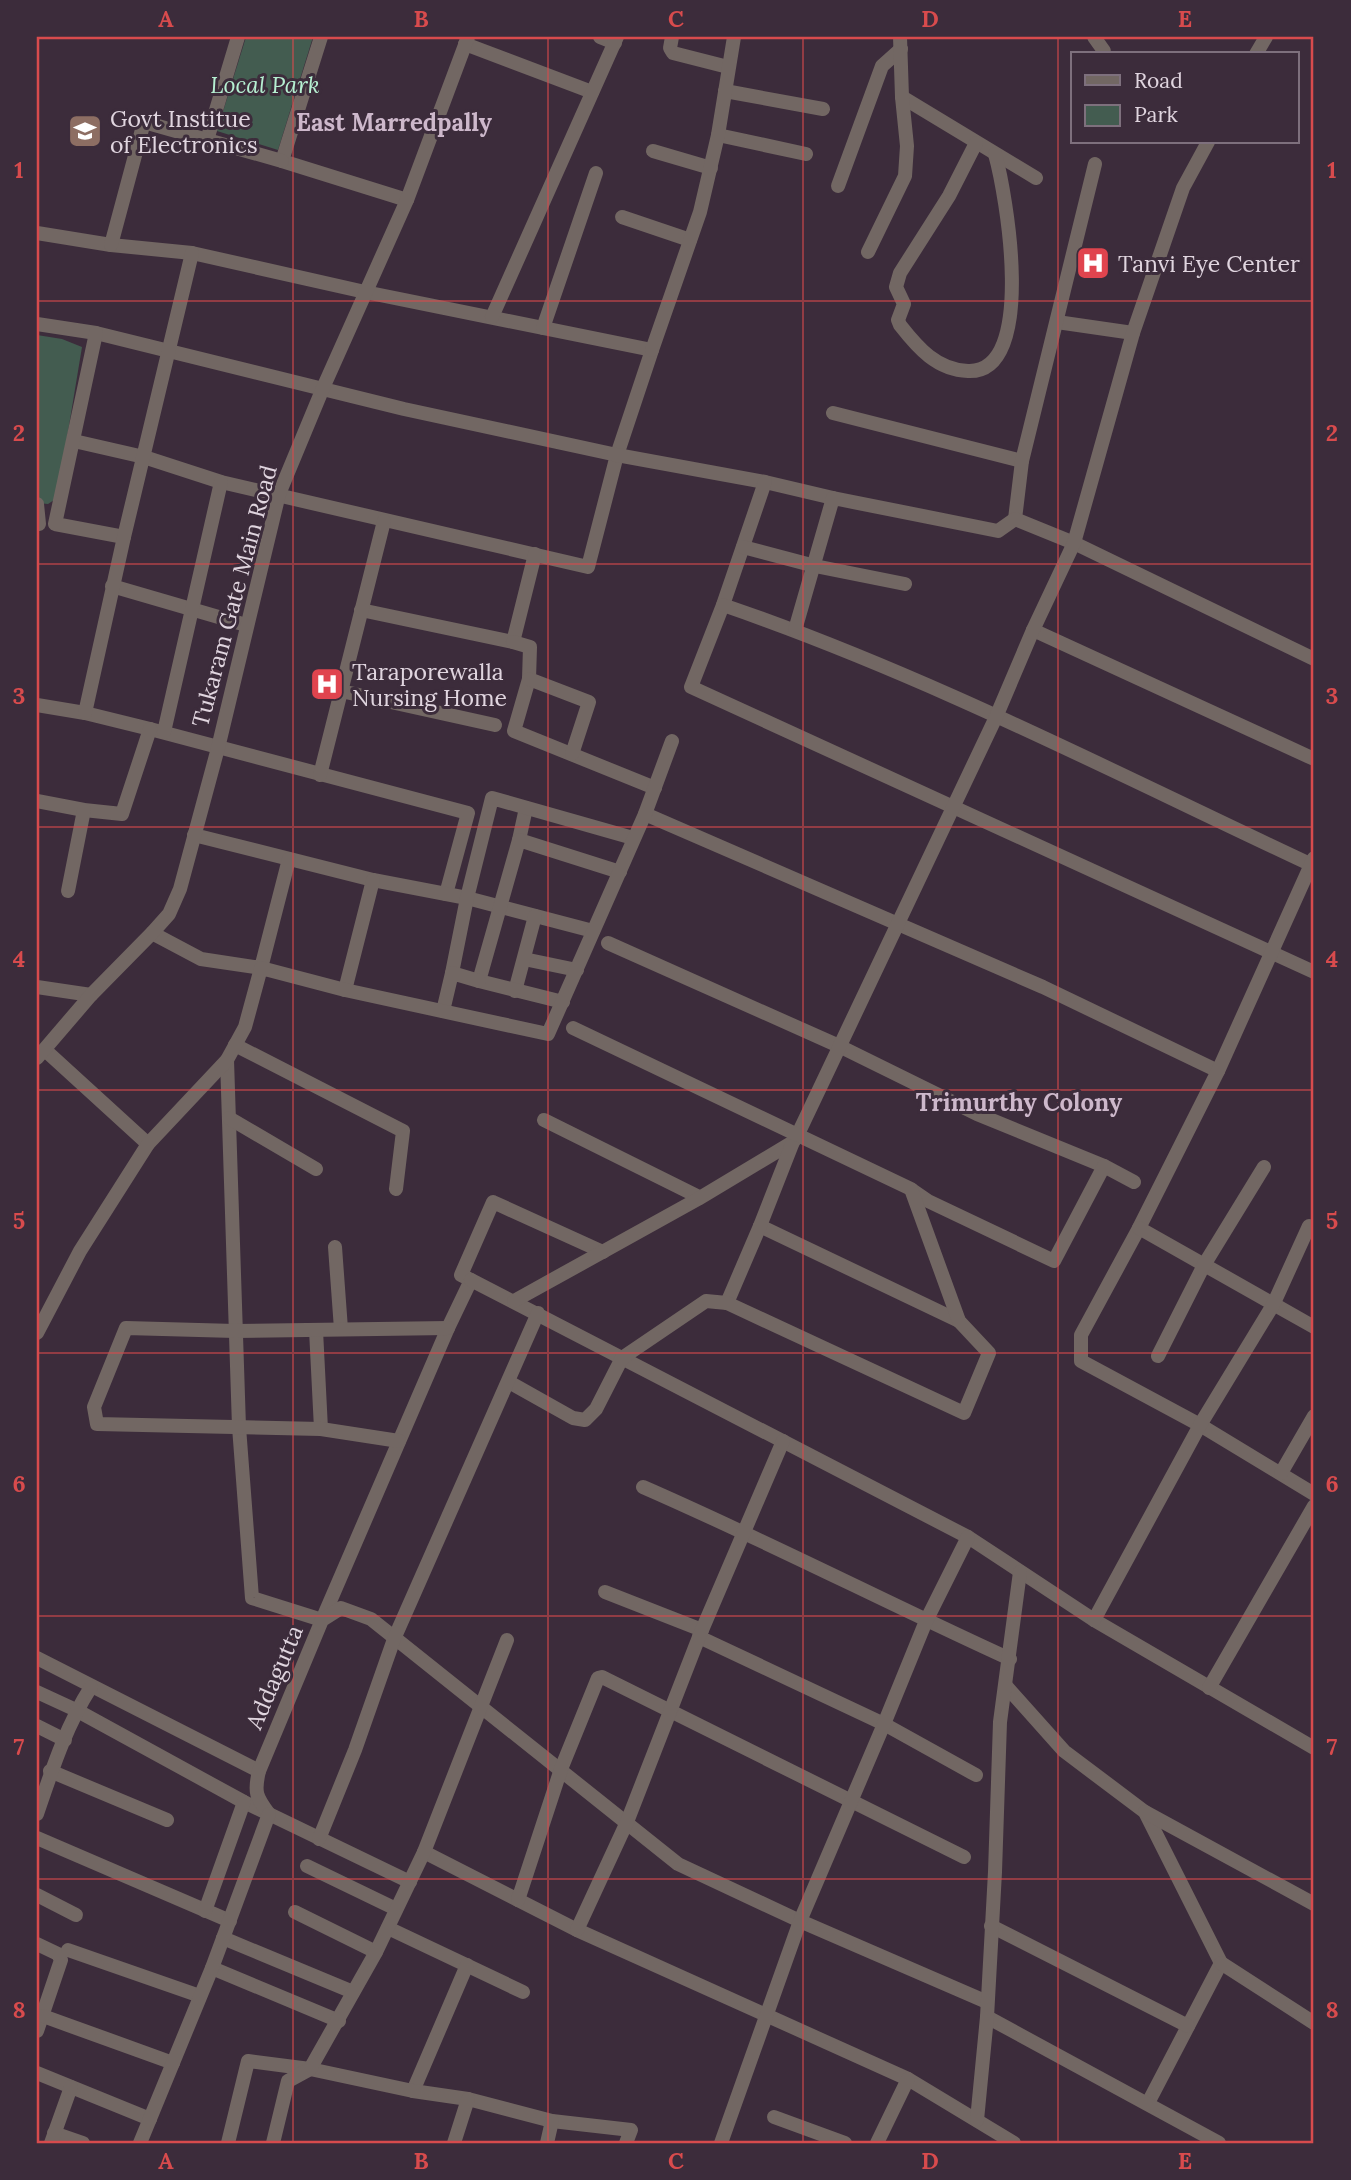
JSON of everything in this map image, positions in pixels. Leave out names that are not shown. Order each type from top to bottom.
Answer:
[{"type":"street","points":[[207,140],[238,37]]},
{"type":"street","points":[[282,161],[321,37]]},
{"type":"street","points":[[492,317],[616,40],[600,37]]},
{"type":"street","points":[[673,37],[670,48],[673,53],[728,67]]},
{"type":"street","points":[[74,441],[144,457],[221,482],[588,567],[617,455],[700,212],[718,135],[734,37]]},
{"type":"street","points":[[1094,37],[1104,51]]},
{"type":"street","points":[[466,41],[592,92]]},
{"type":"street","name":"Tukaram Gate Main Road","points":[[41,1054],[91,995],[169,914],[180,889],[218,748],[279,494],[407,200],[466,41]]},
{"type":"street","points":[[868,252],[905,176],[907,146],[901,97],[901,43]]},
{"type":"street","points":[[838,186],[882,66],[901,43]]},
{"type":"street","points":[[725,91],[824,109]]},
{"type":"street","points":[[901,97],[1037,178]]},
{"type":"street","points":[[111,245],[144,121],[407,200]]},
{"type":"street","points":[[718,135],[806,154]]},
{"type":"street","points":[[976,143],[950,196],[900,273],[896,287],[904,303],[898,320],[900,325],[930,359],[955,370],[986,369],[994,362],[1009,319],[1012,260],[1003,184],[995,154]]},
{"type":"street","points":[[727,1303],[796,1138],[996,717],[1074,543],[1133,333],[1183,188],[1207,144]]},
{"type":"street","points":[[653,151],[710,168]]},
{"type":"street","points":[[37,324],[96,333],[404,409],[617,455],[765,482],[998,531],[1015,519],[1022,461],[1095,164]]},
{"type":"street","points":[[544,328],[596,173]]},
{"type":"street","points":[[622,217],[690,240]]},
{"type":"street","points":[[37,233],[111,245],[192,253],[365,292],[652,350]]},
{"type":"street","points":[[85,713],[112,586],[192,253]]},
{"type":"street","points":[[1057,322],[1133,333]]},
{"type":"street","points":[[55,524],[96,333]]},
{"type":"street","points":[[833,413],[1022,461]]},
{"type":"street","points":[[37,801],[122,814],[157,731],[193,608],[221,482]]},
{"type":"street","points":[[765,482],[723,605],[691,687],[1314,972]]},
{"type":"street","points":[[795,630],[834,498]]},
{"type":"street","points":[[37,505],[38,524],[55,524],[124,537]]},
{"type":"street","points":[[1015,519],[1074,543],[1314,659]]},
{"type":"street","points":[[320,775],[384,520]]},
{"type":"street","points":[[743,547],[815,566],[905,584]]},
{"type":"street","points":[[513,642],[535,554]]},
{"type":"street","points":[[112,586],[246,625]]},
{"type":"street","points":[[723,605],[795,630],[996,717],[1313,863],[1217,1070],[1139,1228],[1081,1335],[1081,1361],[1200,1425],[1314,1494]]},
{"type":"street","points":[[361,610],[530,647],[529,679],[514,731],[655,788]]},
{"type":"street","points":[[1033,630],[1314,759]]},
{"type":"street","points":[[529,679],[589,702],[572,754]]},
{"type":"street","points":[[341,691],[495,724]]},
{"type":"street","points":[[37,705],[85,713],[157,731],[468,813],[446,894]]},
{"type":"street","points":[[152,933],[201,959],[261,968],[345,990],[548,1034],[645,814],[672,741]]},
{"type":"street","points":[[443,1011],[492,798],[633,838]]},
{"type":"street","points":[[479,981],[526,808]]},
{"type":"street","points":[[68,891],[84,810]]},
{"type":"street","points":[[645,814],[1043,987],[1217,1070]]},
{"type":"street","points":[[194,835],[373,880],[467,898],[593,931]]},
{"type":"street","points":[[519,840],[620,872]]},
{"type":"street","points":[[37,1333],[80,1251],[148,1144],[227,1060],[245,1027],[289,859]]},
{"type":"street","points":[[345,990],[373,880]]},
{"type":"street","points":[[514,991],[535,916]]},
{"type":"street","points":[[608,943],[839,1046],[977,1114],[1104,1166],[1134,1182]]},
{"type":"street","points":[[524,959],[577,970]]},
{"type":"street","points":[[452,973],[563,1002]]},
{"type":"street","points":[[37,986],[91,995]]},
{"type":"street","points":[[573,1028],[796,1138],[911,1189],[928,1202],[1054,1261],[1104,1166]]},
{"type":"street","points":[[235,1045],[403,1131],[396,1189]]},
{"type":"street","points":[[41,1054],[148,1144]]},
{"type":"street","points":[[227,1060],[239,1427],[252,1598],[322,1620],[398,1441],[471,1280]]},
{"type":"street","points":[[229,1118],[316,1169]]},
{"type":"street","points":[[544,1120],[699,1197]]},
{"type":"street","points":[[514,1301],[699,1197],[796,1138]]},
{"type":"street","points":[[1158,1356],[1204,1265],[1264,1167]]},
{"type":"street","points":[[911,1189],[959,1321]]},
{"type":"street","points":[[603,1252],[493,1202],[461,1275],[968,1537],[1094,1620],[1314,1748]]},
{"type":"street","points":[[509,1382],[573,1418],[585,1420],[596,1409],[622,1358],[706,1301],[727,1303],[964,1413],[989,1353],[959,1321],[761,1226]]},
{"type":"street","points":[[1094,1620],[1200,1425],[1273,1305],[1308,1226]]},
{"type":"street","points":[[1139,1228],[1314,1327]]},
{"type":"street","points":[[335,1247],[341,1329]]},
{"type":"street","points":[[319,1839],[355,1750],[394,1639],[538,1314]]},
{"type":"street","points":[[398,1441],[321,1429],[97,1424],[94,1407],[126,1328],[235,1331],[448,1328]]},
{"type":"street","points":[[317,1330],[321,1429]]},
{"type":"street","points":[[1281,1473],[1314,1416]]},
{"type":"street","points":[[577,1930],[627,1822],[700,1633],[783,1441]]},
{"type":"street","points":[[643,1487],[745,1532],[1010,1659]]},
{"type":"street","points":[[1209,1688],[1314,1506]]},
{"type":"street","points":[[721,2143],[800,1921],[926,1621],[968,1537]]},
{"type":"street","points":[[978,2120],[987,2010],[1000,1722],[1020,1572]]},
{"type":"street","points":[[605,1592],[700,1633],[884,1724],[976,1775]]},
{"type":"street","name":"Addagutta","points":[[269,1814],[260,1804],[255,1789],[322,1620],[341,1608],[355,1612],[371,1619],[678,1864],[987,2010],[1219,2143]]},
{"type":"street","points":[[273,2143],[288,2081],[310,2069],[339,2021],[424,1852],[507,1640]]},
{"type":"street","points":[[37,1658],[260,1771]]},
{"type":"street","points":[[518,1900],[561,1769],[598,1678],[606,1677],[964,1857]]},
{"type":"street","points":[[1006,1686],[1063,1751],[1145,1812],[1314,1904]]},
{"type":"street","points":[[37,1814],[45,1779],[65,1740],[76,1710],[91,1687]]},
{"type":"street","points":[[37,1692],[76,1710],[244,1802],[410,1882]]},
{"type":"street","points":[[37,1726],[65,1740]]},
{"type":"street","points":[[45,1779],[167,1820]]},
{"type":"street","points":[[205,1911],[244,1802]]},
{"type":"street","points":[[1145,1812],[1221,1963],[1314,2023]]},
{"type":"street","points":[[140,2143],[212,1968],[269,1814]]},
{"type":"street","points":[[37,1838],[230,1921]]},
{"type":"street","points":[[424,1852],[577,1930],[908,2079],[1014,2143]]},
{"type":"street","points":[[307,1866],[396,1909]]},
{"type":"street","points":[[37,1895],[76,1915]]},
{"type":"street","points":[[295,1912],[376,1952]]},
{"type":"street","points":[[991,1926],[1188,2026]]},
{"type":"street","points":[[388,1928],[523,1992]]},
{"type":"street","points":[[223,1938],[353,1992]]},
{"type":"street","points":[[37,1944],[58,1954],[61,1960],[37,2031]]},
{"type":"street","points":[[68,1950],[200,1996]]},
{"type":"street","points":[[1148,2103],[1221,1963]]},
{"type":"street","points":[[414,2091],[467,1965]]},
{"type":"street","points":[[212,1968],[339,2021]]},
{"type":"street","points":[[43,2016],[173,2063]]},
{"type":"street","points":[[228,2143],[248,2061],[310,2069],[414,2091],[468,2099],[552,2121],[631,2130],[626,2143]]},
{"type":"street","points":[[37,2073],[150,2119]]},
{"type":"street","points":[[877,2143],[908,2079]]},
{"type":"street","points":[[71,2087],[53,2138],[83,2143]]},
{"type":"street","points":[[453,2143],[468,2099]]},
{"type":"street","points":[[774,2118],[845,2143]]},
{"type":"street","points":[[547,2143],[552,2121]]},
{"type":"green space","name":"Local Park","points":[[246,37],[313,37],[278,150],[217,131]]},
{"type":"green space","points":[[37,335],[62,339],[82,347],[57,498],[48,504],[37,503]]},
{"type":"place","name":"Govt Institue of Electronics","points":[[85,131]]},
{"type":"place","name":"Tanvi Eye Center","points":[[1093,263]]},
{"type":"place","name":"Taraporewalla Nursing Home","points":[[327,684]]},
{"type":"district","name":"East Marredpally","points":[[394,122]]},
{"type":"district","name":"Trimurthy Colony","points":[[1019,1102]]}]
